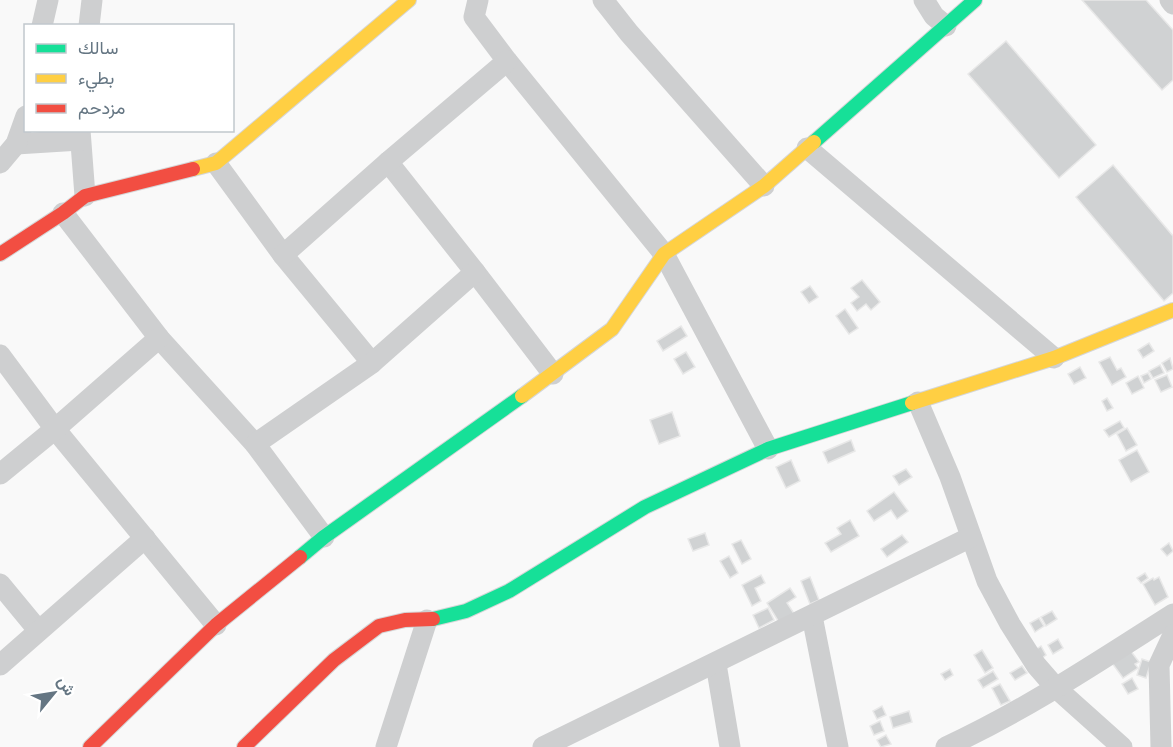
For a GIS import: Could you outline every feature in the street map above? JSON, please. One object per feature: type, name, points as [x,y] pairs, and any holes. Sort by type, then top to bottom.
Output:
[{"type":"street","points":[[42,24],[48,0]]},
{"type":"street","points":[[89,24],[92,0]]},
{"type":"street","points":[[0,254],[85,196],[216,164],[409,0]]},
{"type":"street","points":[[478,0],[474,17],[664,254],[768,449]]},
{"type":"street","points":[[603,0],[629,33],[764,186]]},
{"type":"street","points":[[924,0],[934,16],[946,26]]},
{"type":"street","points":[[90,747],[216,626],[324,537],[553,374],[612,329],[664,254],[764,186],[975,0]]},
{"type":"street","points":[[1170,0],[1173,4]]},
{"type":"street","points":[[283,255],[507,61]]},
{"type":"street","points":[[0,163],[16,144],[24,122]]},
{"type":"street","points":[[16,144],[80,135],[85,196]]},
{"type":"street","points":[[807,148],[1054,358]]},
{"type":"street","points":[[388,162],[476,272],[553,374]]},
{"type":"street","points":[[216,164],[283,255],[372,363]]},
{"type":"street","points":[[63,213],[159,338],[255,444],[324,537]]},
{"type":"street","points":[[255,444],[372,363],[476,272]]},
{"type":"street","points":[[244,747],[333,660],[379,626],[405,620],[427,620],[466,611],[509,591],[645,507],[768,449],[1054,358],[1173,310]]},
{"type":"street","points":[[0,474],[56,429],[159,338]]},
{"type":"street","points":[[0,355],[56,429],[216,626]]},
{"type":"street","points":[[918,402],[950,477],[987,581],[1010,624],[1036,665],[1056,688],[1122,747]]},
{"type":"street","points":[[543,747],[971,537]]},
{"type":"street","points":[[0,665],[145,538]]},
{"type":"street","points":[[0,584],[38,630]]},
{"type":"street","points":[[946,747],[982,730],[1056,688],[1173,614]]},
{"type":"street","points":[[812,616],[838,747]]},
{"type":"street","points":[[386,747],[427,620]]},
{"type":"street","points":[[1161,747],[1159,665],[1173,635]]},
{"type":"street","points":[[716,664],[730,747]]},
{"type":"building","points":[[1082,0],[1146,0],[1173,30],[1173,80],[1162,90]]},
{"type":"building","points":[[1006,41],[1096,145],[1059,178],[968,74]]},
{"type":"building","points":[[1113,165],[1173,236],[1173,293],[1164,301],[1076,197]]},
{"type":"building","points":[[862,280],[880,302],[871,310],[866,304],[857,311],[851,303],[859,297],[851,288]]},
{"type":"building","points":[[810,286],[818,297],[809,303],[801,292]]},
{"type":"building","points":[[845,309],[858,328],[849,334],[836,316]]},
{"type":"building","points":[[681,326],[687,336],[663,351],[657,341]]},
{"type":"building","points":[[1149,343],[1154,351],[1143,358],[1138,350]]},
{"type":"building","points":[[686,352],[695,367],[683,374],[674,359]]},
{"type":"building","points":[[1110,357],[1117,370],[1121,368],[1126,377],[1112,385],[1099,362]]},
{"type":"building","points":[[1170,358],[1173,369],[1167,372],[1162,363]]},
{"type":"building","points":[[1160,365],[1164,373],[1153,378],[1149,371]]},
{"type":"building","points":[[1080,367],[1086,378],[1074,384],[1068,374]]},
{"type":"building","points":[[1148,373],[1151,379],[1144,383],[1141,376]]},
{"type":"building","points":[[1167,375],[1172,387],[1161,392],[1155,380]]},
{"type":"building","points":[[1138,376],[1144,388],[1132,394],[1126,383]]},
{"type":"building","points":[[1107,398],[1113,408],[1107,411],[1102,401]]},
{"type":"building","points":[[672,412],[680,436],[659,444],[650,420]]},
{"type":"building","points":[[1120,421],[1124,428],[1109,437],[1104,430]]},
{"type":"building","points":[[1127,428],[1137,445],[1126,451],[1117,434]]},
{"type":"building","points":[[851,440],[855,451],[828,463],[823,452]]},
{"type":"building","points":[[1137,450],[1149,472],[1131,482],[1119,460]]},
{"type":"building","points":[[791,460],[800,481],[786,488],[776,467]]},
{"type":"building","points":[[906,469],[912,477],[899,485],[893,476]]},
{"type":"building","points":[[894,492],[908,511],[897,519],[891,510],[874,521],[867,511]]},
{"type":"building","points":[[850,520],[859,536],[831,552],[825,543],[841,534],[837,528]]},
{"type":"building","points":[[705,533],[709,545],[693,551],[688,539]]},
{"type":"building","points":[[902,535],[908,542],[887,557],[881,549]]},
{"type":"building","points":[[741,540],[751,559],[742,564],[732,544]]},
{"type":"building","points":[[1169,543],[1173,551],[1167,556],[1161,549]]},
{"type":"building","points":[[729,556],[738,573],[730,578],[720,561]]},
{"type":"building","points":[[1145,573],[1148,578],[1141,583],[1137,578]]},
{"type":"building","points":[[761,575],[765,583],[755,588],[761,601],[752,606],[742,585]]},
{"type":"building","points":[[810,577],[819,600],[810,604],[801,581]]},
{"type":"building","points":[[1159,577],[1168,597],[1155,605],[1143,584]]},
{"type":"building","points":[[790,588],[796,597],[787,603],[795,615],[780,624],[767,603]]},
{"type":"building","points":[[768,608],[774,620],[759,628],[753,615]]},
{"type":"building","points":[[1052,611],[1057,619],[1046,626],[1041,617]]},
{"type":"building","points":[[1039,618],[1044,626],[1035,632],[1030,623]]},
{"type":"building","points":[[1058,639],[1063,648],[1053,654],[1048,645]]},
{"type":"building","points":[[1041,646],[1046,655],[1038,661],[1032,652]]},
{"type":"building","points":[[982,650],[993,668],[985,673],[974,655]]},
{"type":"building","points":[[1130,650],[1139,662],[1135,664],[1138,668],[1123,678],[1112,663]]},
{"type":"building","points":[[1142,659],[1151,662],[1146,678],[1137,675]]},
{"type":"building","points":[[1022,666],[1027,673],[1015,680],[1010,673]]},
{"type":"building","points":[[950,669],[953,675],[945,680],[941,674]]},
{"type":"building","points":[[993,671],[998,679],[983,688],[978,680]]},
{"type":"building","points":[[1132,678],[1138,689],[1128,694],[1122,684]]},
{"type":"building","points":[[1000,684],[1010,701],[1001,705],[992,688]]},
{"type":"building","points":[[882,706],[886,715],[877,719],[873,711]]},
{"type":"building","points":[[909,711],[912,722],[893,728],[890,717]]},
{"type":"building","points":[[880,721],[884,731],[874,735],[870,726]]},
{"type":"building","points":[[886,735],[891,744],[881,747],[877,740]]},
{"type":"traffic: fast","points":[[814,142],[975,0]]},
{"type":"traffic: fast","points":[[300,557],[324,537],[522,396]]},
{"type":"traffic: fast","points":[[433,619],[466,611],[509,591],[645,507],[768,449],[912,403]]},
{"type":"traffic: slow","points":[[193,169],[216,163],[409,0]]},
{"type":"traffic: slow","points":[[522,396],[612,329],[664,254],[764,186],[814,142]]},
{"type":"traffic: slow","points":[[912,403],[1054,358],[1173,310]]},
{"type":"traffic: jam","points":[[0,254],[85,196],[193,169]]},
{"type":"traffic: jam","points":[[90,747],[216,625],[300,557]]},
{"type":"traffic: jam","points":[[244,747],[334,660],[379,626],[405,620],[433,619]]}]
